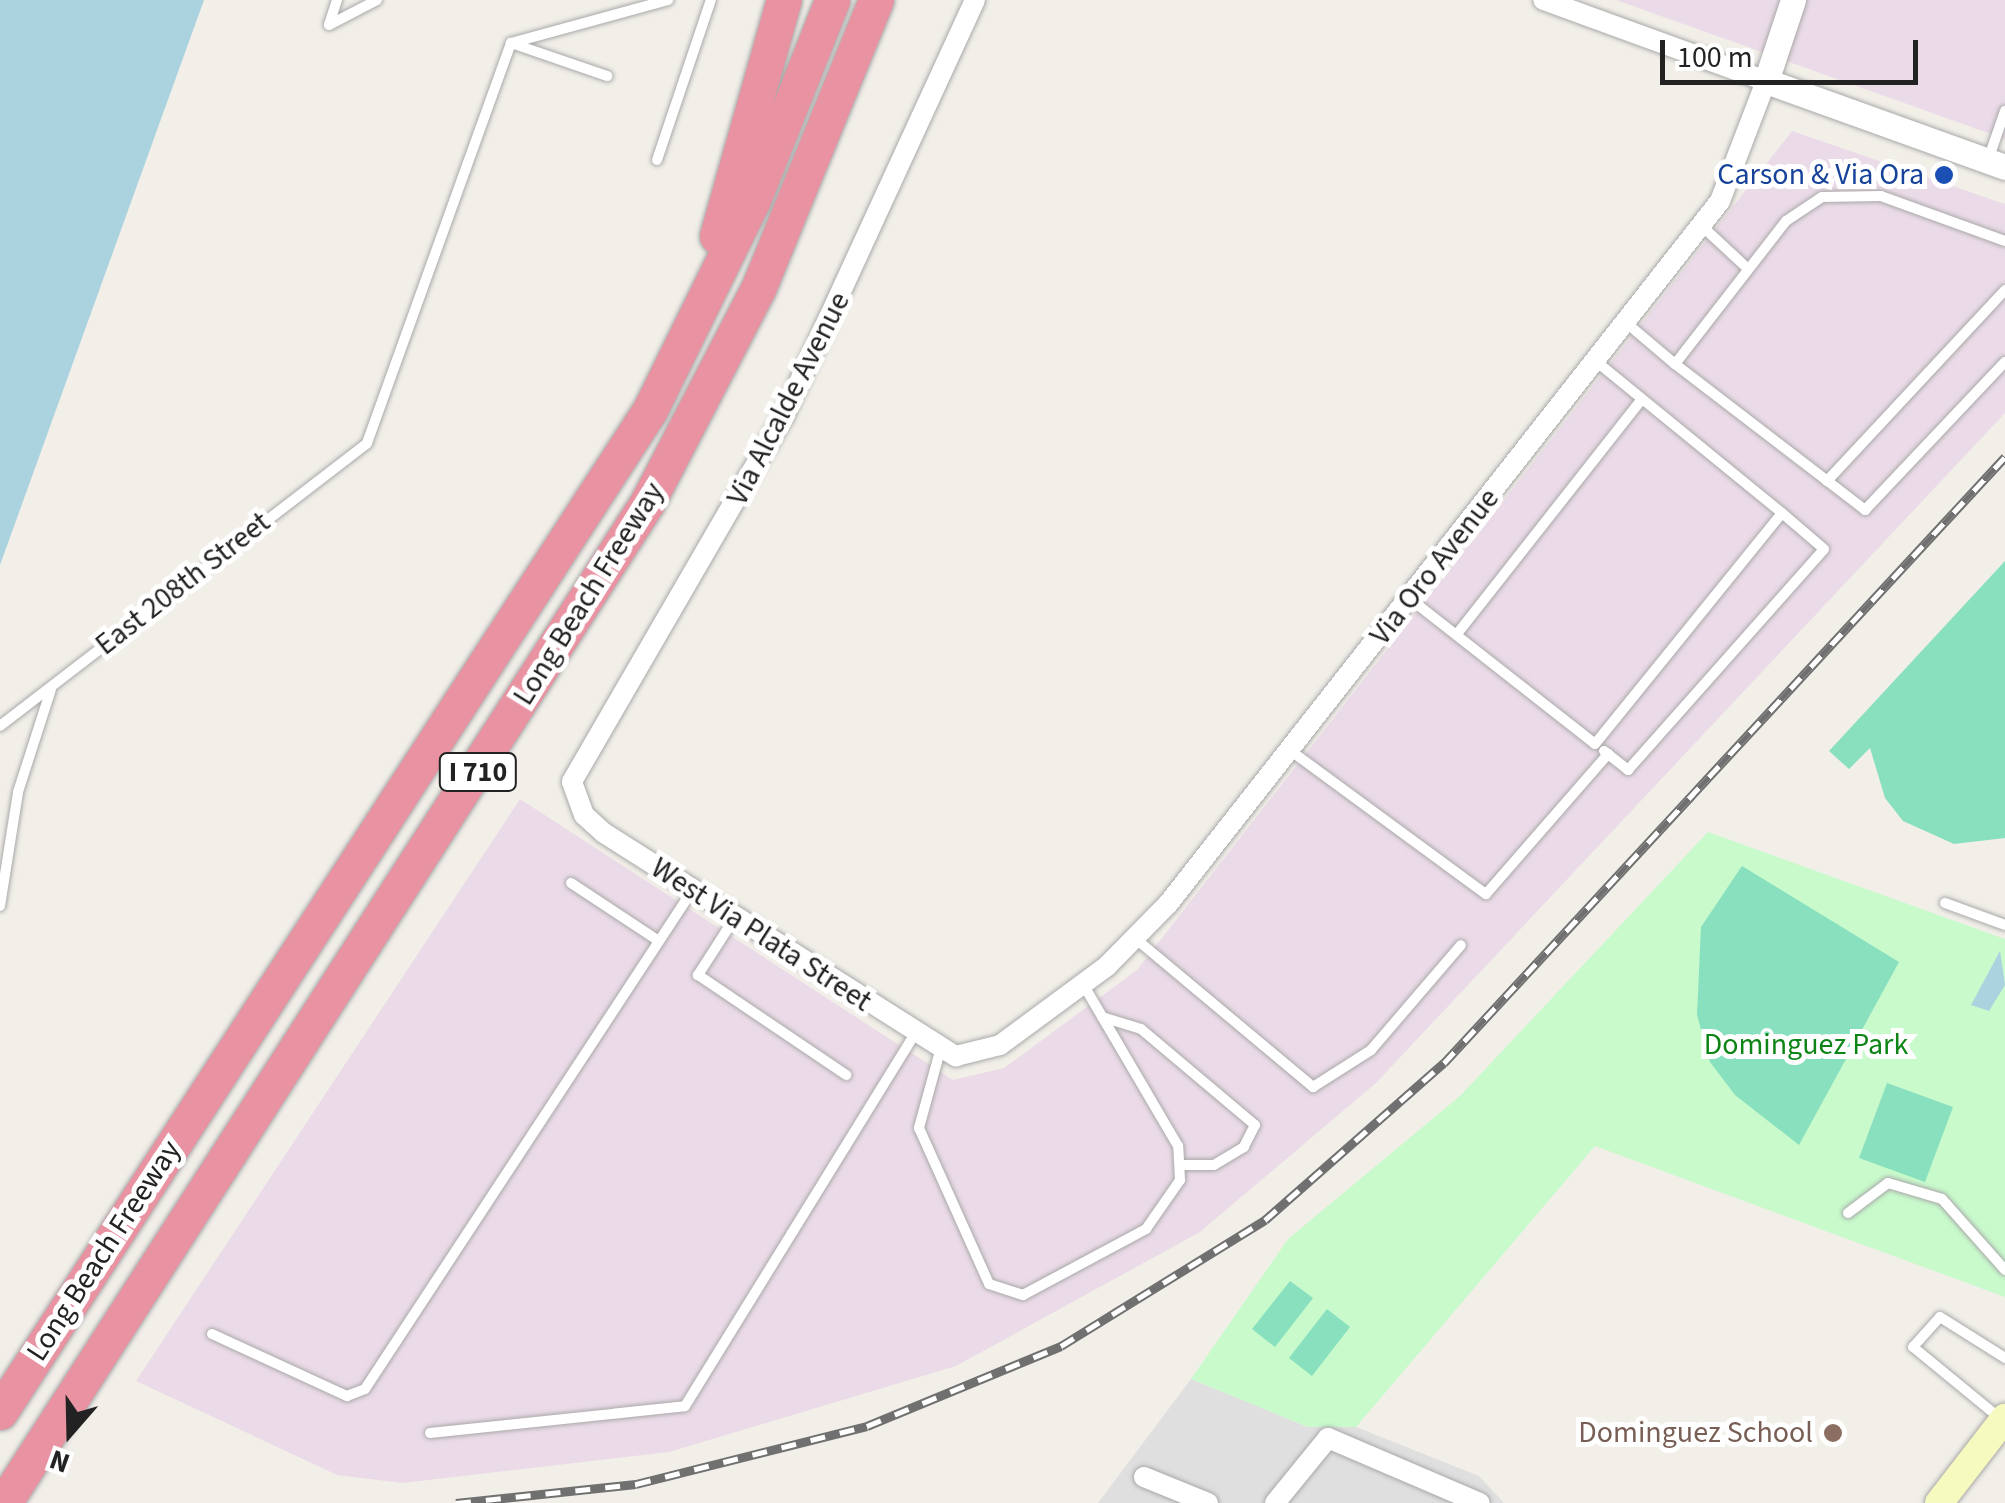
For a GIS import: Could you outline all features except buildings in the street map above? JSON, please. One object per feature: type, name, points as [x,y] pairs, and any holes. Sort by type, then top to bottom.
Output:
[{"type":"highway","points":[[686,343],[784,0]]},
{"type":"highway","name":"Long Beach Freeway","points":[[0,1412],[686,343],[832,0]]},
{"type":"highway","name":"Long Beach Freeway","points":[[4,1503],[647,503],[758,289],[876,0]]},
{"type":"main road","points":[[1944,1502],[2004,1420]]},
{"type":"street","name":"Via Alcalde Avenue","points":[[572,782],[784,414],[975,0]]},
{"type":"street","points":[[1543,0],[1996,164]]},
{"type":"street","name":"Via Oro Avenue","points":[[974,1055],[1084,984],[1136,939],[1292,751],[1630,326],[1704,228],[1766,80],[1793,0]]},
{"type":"street","name":"West Via Plata Street","points":[[572,782],[584,815],[692,891],[940,1051],[974,1055]]},
{"type":"street","points":[[1275,1503],[1328,1438],[1480,1503]]},
{"type":"street","points":[[1144,1478],[1208,1503]]},
{"type":"lane","points":[[337,0],[328,25],[377,0]]},
{"type":"lane","points":[[511,43],[668,0]]},
{"type":"lane","points":[[657,160],[712,0]]},
{"type":"lane","points":[[511,43],[607,76]]},
{"type":"lane","name":"East 208th Street","points":[[0,726],[367,443],[511,43]]},
{"type":"lane","points":[[1996,164],[2005,110]]},
{"type":"lane","points":[[1675,364],[1786,221],[1822,197],[1881,196],[2005,241]]},
{"type":"lane","points":[[1704,228],[1747,268]]},
{"type":"lane","points":[[1827,481],[2005,290]]},
{"type":"lane","points":[[1630,326],[1865,510],[2005,362]]},
{"type":"lane","points":[[1410,598],[1628,770],[1824,549],[1598,364]]},
{"type":"lane","points":[[1457,634],[1641,400]]},
{"type":"lane","points":[[1595,744],[1782,513]]},
{"type":"lane","points":[[0,906],[18,792],[52,686]]},
{"type":"lane","points":[[1292,751],[1486,894],[1608,754]]},
{"type":"lane","points":[[571,884],[659,941]]},
{"type":"lane","points":[[212,1334],[347,1396],[365,1388],[692,891]]},
{"type":"lane","points":[[1945,903],[2005,925]]},
{"type":"lane","points":[[734,919],[698,975],[846,1075]]},
{"type":"lane","points":[[1136,939],[1313,1086],[1371,1050],[1461,944]]},
{"type":"lane","points":[[940,1051],[919,1128],[996,1292],[1037,1290],[1146,1229],[1170,1204],[1182,1165],[1084,984]]},
{"type":"lane","points":[[1102,1017],[1141,1028],[1255,1126],[1244,1147],[1214,1166],[1182,1165]]},
{"type":"lane","points":[[430,1433],[685,1406],[914,1035]]},
{"type":"lane","points":[[1848,1213],[1888,1184],[1942,1199],[2005,1270]]},
{"type":"lane","points":[[2004,1420],[1913,1347],[1940,1316],[2005,1358]]},
{"type":"shaded area","points":[[1616,0],[2005,0],[2005,139]]},
{"type":"shaded area","points":[[1792,131],[2005,204],[2005,413],[1376,1083],[1200,1232],[956,1366],[669,1452],[402,1483],[337,1475],[136,1381],[520,799],[953,1080],[1004,1068],[1137,970]]},
{"type":"shaded area","points":[[1191,1379],[1308,1427],[1356,1427],[1479,1476],[1504,1503],[1098,1503]]},
{"type":"green space","points":[[2005,561],[2005,838],[1954,844],[1903,821],[1885,798],[1870,748],[1849,769],[1829,751]]},
{"type":"green space","name":"Dominguez Park","points":[[1708,832],[2005,939],[2005,1297],[1595,1146],[1356,1427],[1308,1427],[1191,1379],[1288,1239],[1460,1096]]},
{"type":"green space","points":[[1742,866],[1899,962],[1799,1145],[1735,1095],[1710,1062],[1697,1015],[1701,927]]},
{"type":"green space","points":[[1887,1083],[1953,1107],[1925,1182],[1859,1158]]},
{"type":"green space","points":[[1290,1281],[1313,1298],[1275,1347],[1252,1329]]},
{"type":"green space","points":[[1327,1309],[1350,1327],[1312,1376],[1289,1358]]},
{"type":"water","points":[[0,0],[204,0],[0,565]]},
{"type":"water","points":[[2000,951],[2005,985],[1989,1011],[1971,1005]]},
{"type":"railway","points":[[456,1503],[636,1484],[867,1426],[1061,1346],[1265,1220],[1444,1063],[2005,457]]},
{"type":"place","name":"Carson & Via Ora","points":[[1944,175]]},
{"type":"place","name":"Dominguez School","points":[[1833,1433]]}]
